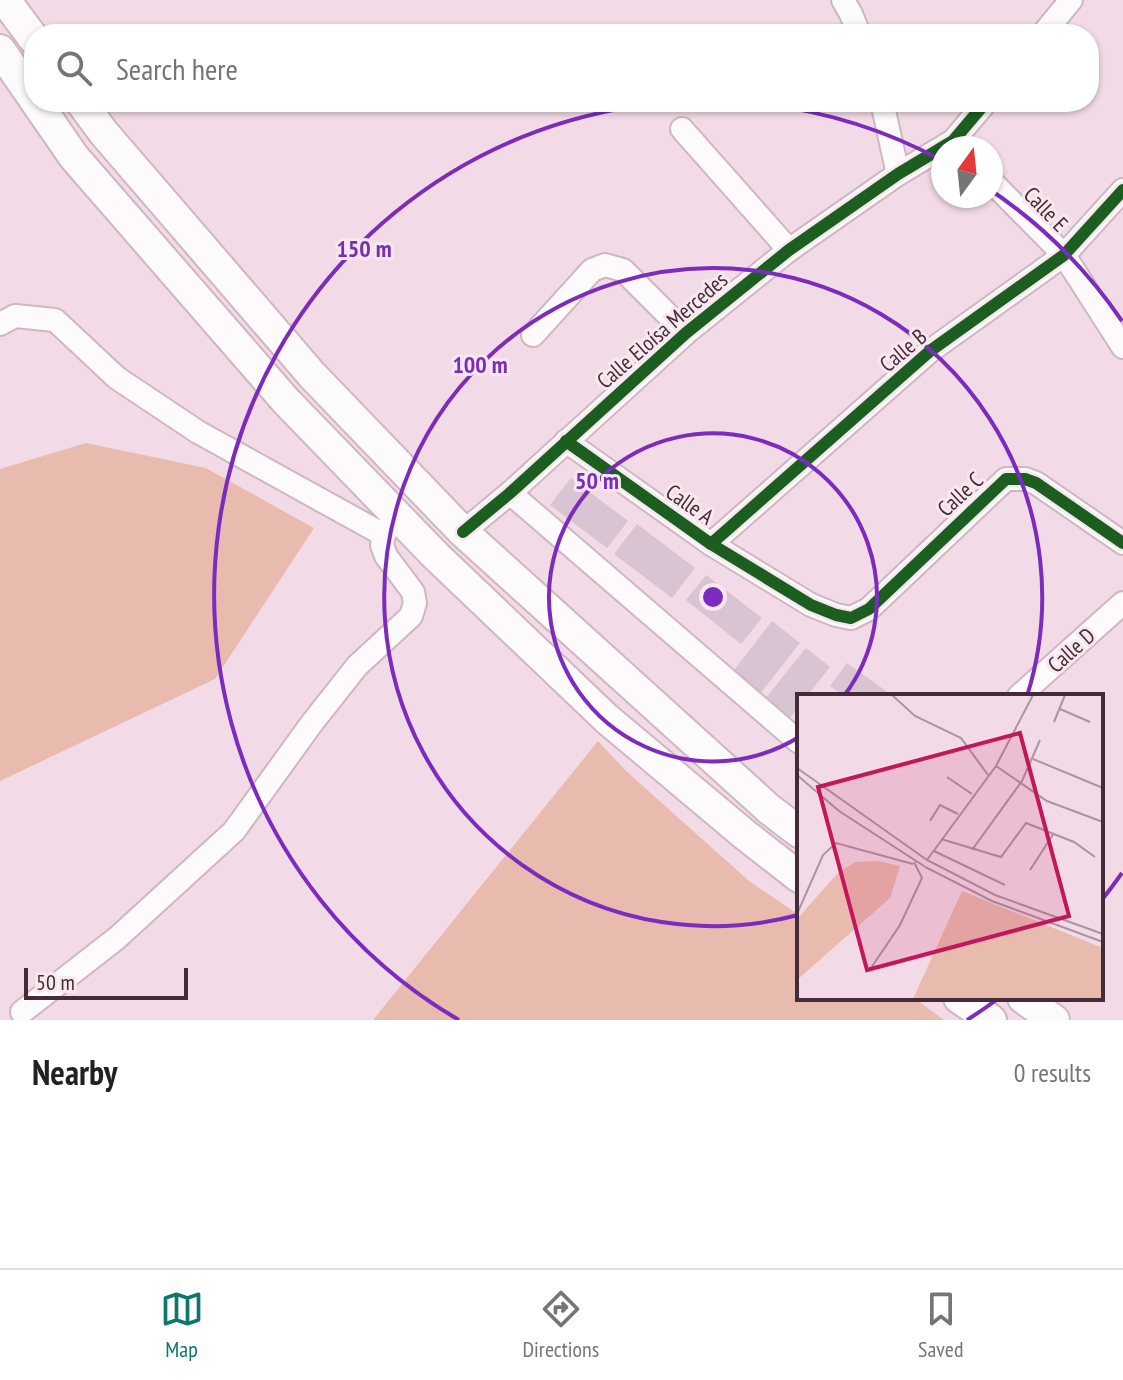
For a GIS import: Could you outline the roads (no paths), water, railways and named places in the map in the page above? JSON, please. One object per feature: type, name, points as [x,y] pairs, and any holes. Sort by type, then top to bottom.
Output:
[{"type":"main road","points":[[5,0],[24,26]]},
{"type":"main road","points":[[0,50],[24,84]]},
{"type":"main road","points":[[43,112],[74,157],[390,525],[453,574],[607,719],[797,875]]},
{"type":"main road","points":[[89,112],[312,375],[463,532],[769,809],[797,830]]},
{"type":"main road","points":[[962,1000],[991,1020]]},
{"type":"main road","points":[[1026,1000],[1054,1020]]},
{"type":"street","points":[[843,0],[855,24]]},
{"type":"street","points":[[1051,24],[1071,0]]},
{"type":"street","points":[[884,112],[898,174]]},
{"type":"street","name":"Calle Eloísa Mercedes","points":[[962,136],[979,112]]},
{"type":"street","points":[[682,129],[789,250]]},
{"type":"street","name":"Calle Eloísa Mercedes","points":[[463,532],[686,333],[789,250],[898,174],[931,158]]},
{"type":"street","name":"Calle B","points":[[711,544],[930,351],[1064,255],[1123,190]]},
{"type":"street","name":"Calle E","points":[[1003,193],[1064,255],[1123,347]]},
{"type":"street","points":[[533,335],[592,270],[605,265],[623,270],[686,333]]},
{"type":"street","points":[[0,324],[15,316],[55,320],[117,378],[198,432],[390,525],[382,545],[386,556],[413,592],[415,603],[411,616],[357,666],[234,831],[117,938],[22,1012]]},
{"type":"street","name":"Calle A","points":[[566,441],[711,544],[811,605],[836,615]]},
{"type":"street","name":"Calle C","points":[[836,615],[851,618],[869,609],[1006,479],[1025,479],[1036,483],[1123,543]]},
{"type":"street","points":[[510,493],[797,740]]},
{"type":"street","name":"Calle D","points":[[1021,694],[1123,603]]}]
